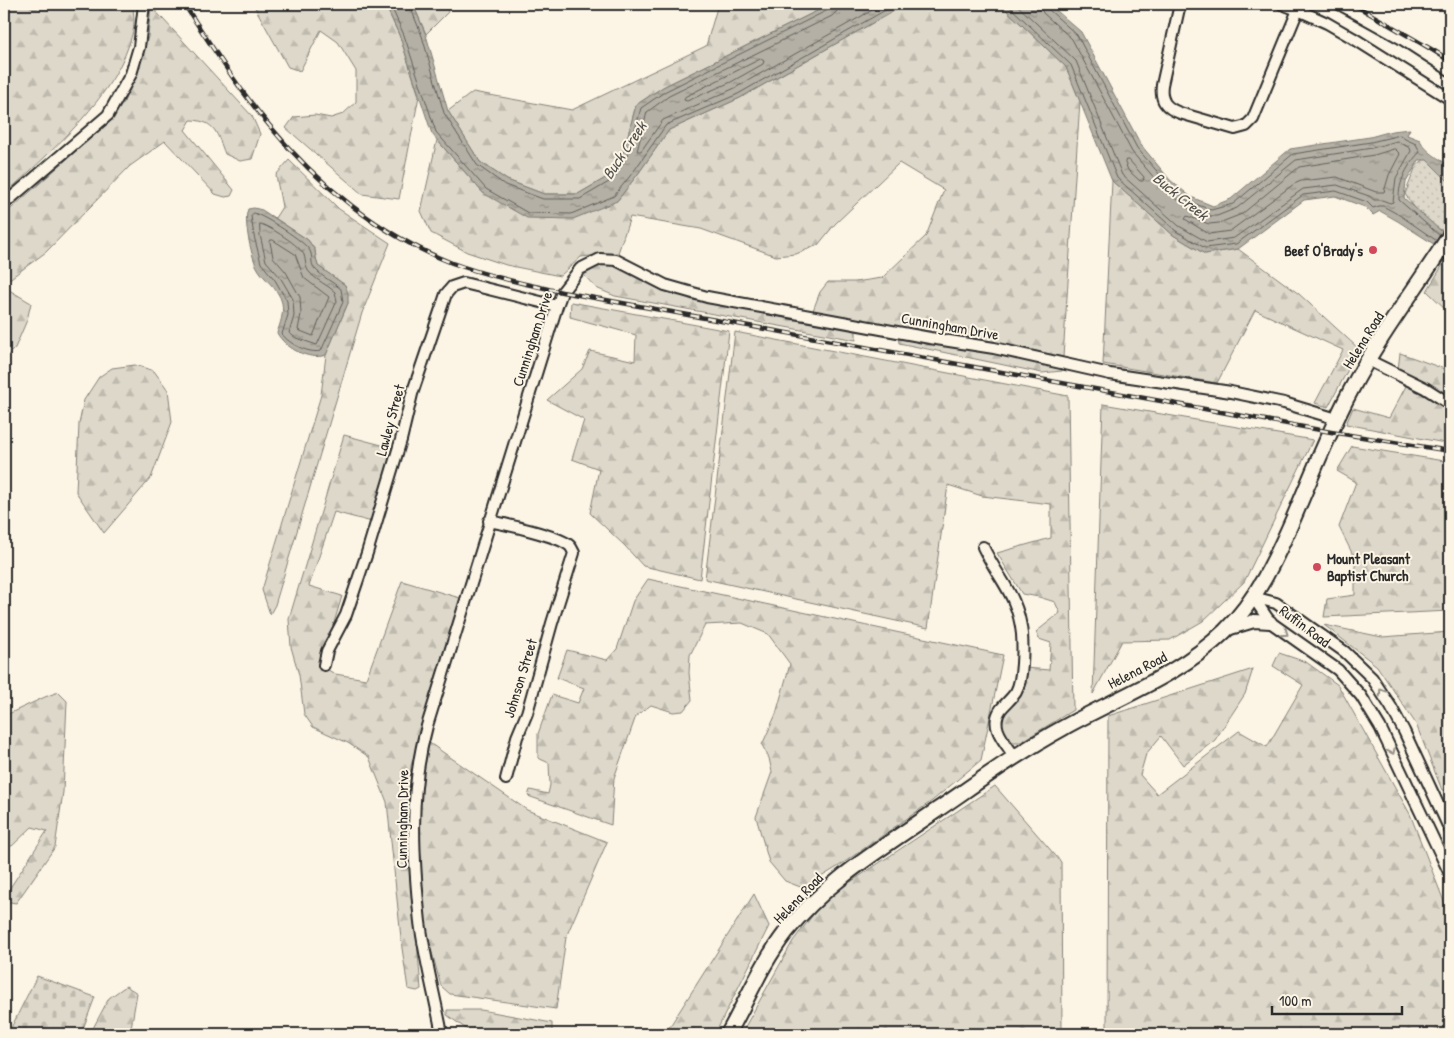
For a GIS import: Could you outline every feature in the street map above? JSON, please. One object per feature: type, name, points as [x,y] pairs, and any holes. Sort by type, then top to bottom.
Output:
[{"type":"main road","name":"Helena Road","points":[[728,1034],[767,960],[779,942],[817,898],[863,861],[1015,757],[1089,713],[1174,671],[1198,655],[1227,629],[1253,597],[1282,545],[1351,390],[1368,360],[1450,235]]},
{"type":"street","points":[[4,204],[108,115],[131,74],[139,46],[144,4]]},
{"type":"street","points":[[1180,4],[1162,85],[1163,101],[1172,110],[1235,129],[1246,126],[1253,119],[1298,10]]},
{"type":"street","points":[[1282,4],[1328,23],[1450,99]]},
{"type":"street","points":[[1339,4],[1402,39],[1450,70]]},
{"type":"street","name":"Cunningham Drive","points":[[442,1034],[420,923],[415,862],[415,790],[422,741],[557,306],[562,292],[580,269],[600,260],[616,260],[665,285],[707,297],[994,348],[1110,374],[1239,394],[1284,403],[1337,419]]},
{"type":"street","name":"Lawley Street","points":[[324,665],[327,651],[346,615],[367,553],[401,440],[412,394],[446,294],[452,287],[464,283],[557,306]]},
{"type":"street","points":[[1368,360],[1425,388],[1450,404]]},
{"type":"street","name":"Johnson Street","points":[[489,521],[537,533],[569,545],[574,553],[506,779]]},
{"type":"street","points":[[983,547],[1011,594],[1017,610],[1022,634],[1020,681],[1016,692],[1001,710],[997,721],[1000,736],[1015,757]]},
{"type":"street","name":"Ruffin Road","points":[[1253,597],[1270,622],[1338,670],[1361,696],[1380,727],[1450,874]]},
{"type":"street","name":"Ruffin Road","points":[[1253,597],[1276,603],[1345,652],[1372,678],[1392,707],[1450,830]]},
{"type":"street","points":[[1227,629],[1254,620],[1270,622]]},
{"type":"green space","points":[[4,4],[133,4],[134,21],[133,31],[125,55],[113,78],[98,100],[62,141],[4,195]]},
{"type":"green space","points":[[253,4],[385,4],[400,37],[419,96],[399,199],[362,194],[286,128],[294,117],[315,115],[331,118],[343,114],[356,102],[356,71],[338,42],[321,30],[300,71],[288,67]]},
{"type":"green space","points":[[413,4],[444,4],[448,12],[426,34]]},
{"type":"green space","points":[[718,4],[831,4],[663,87],[636,105],[624,150],[609,176],[578,194],[544,194],[507,180],[480,162],[448,111],[473,92],[572,110],[706,46]]},
{"type":"green space","points":[[906,4],[1000,4],[1066,67],[1080,101],[1063,357],[1009,345],[812,313],[820,292],[828,282],[855,282],[882,278],[926,236],[944,190],[899,163],[835,224],[818,245],[796,254],[776,256],[701,229],[630,217],[618,253],[581,257],[560,276],[506,265],[467,252],[431,233],[421,211],[437,140],[483,193],[617,201],[669,130],[740,98]]},
{"type":"green space","points":[[151,6],[252,116],[260,134],[252,159],[240,161],[225,154],[211,126],[191,120],[185,130],[234,190],[231,196],[225,197],[215,194],[165,141],[130,166],[46,252],[4,283],[4,215],[102,128],[123,104],[138,69],[148,37]]},
{"type":"green space","points":[[1426,158],[1450,170],[1450,233],[1443,231],[1424,218],[1405,194],[1416,166]]},
{"type":"green space","points":[[289,160],[339,209],[390,243],[362,313],[275,605],[270,614],[262,590],[321,395],[326,355],[348,303],[345,285],[318,266],[315,250],[308,240],[275,218],[282,207],[276,175]]},
{"type":"green space","points":[[1112,181],[1173,235],[1205,254],[1238,249],[1299,294],[1359,349],[1328,407],[1315,403],[1343,350],[1255,310],[1217,383],[1103,364]]},
{"type":"green space","points":[[1450,253],[1450,313],[1427,291]]},
{"type":"green space","points":[[601,265],[618,265],[692,300],[856,330],[856,340],[615,296],[596,288],[584,275]]},
{"type":"green space","points":[[4,287],[31,303],[27,320],[15,348],[4,359]]},
{"type":"green space","points":[[571,302],[729,331],[700,579],[643,566],[590,513],[599,469],[572,459],[584,420],[547,400],[582,369],[590,351],[635,361],[636,335],[570,317]]},
{"type":"green space","points":[[735,332],[1068,396],[1073,710],[1021,742],[1012,742],[1000,730],[1001,720],[1025,668],[1049,670],[1051,643],[1039,639],[1036,632],[1060,613],[1055,602],[1022,594],[997,553],[1051,538],[1051,504],[982,496],[948,485],[928,628],[705,579]]},
{"type":"green space","points":[[898,336],[1062,366],[1062,371],[1042,373],[899,343]]},
{"type":"green space","points":[[1400,353],[1450,371],[1450,400],[1398,370]]},
{"type":"green space","points":[[135,365],[154,371],[168,390],[172,422],[151,478],[104,533],[76,492],[79,424],[84,400],[99,377],[112,368]]},
{"type":"green space","points":[[1406,386],[1450,408],[1450,444],[1346,424],[1353,408],[1389,418]]},
{"type":"green space","points":[[1103,404],[1313,440],[1244,582],[1203,621],[1170,640],[1122,641],[1093,694]]},
{"type":"green space","points":[[344,435],[393,448],[372,522],[334,512],[309,586],[342,596],[321,666],[335,674],[366,679],[402,581],[460,598],[411,766],[409,804],[410,857],[421,989],[417,991],[408,989],[387,802],[369,757],[348,743],[313,727],[304,714],[299,675],[291,647],[289,619]]},
{"type":"green space","points":[[1352,446],[1450,462],[1450,611],[1324,617],[1327,599],[1355,595],[1355,559],[1339,527],[1356,482],[1337,471]]},
{"type":"green space","points":[[648,579],[1003,655],[981,760],[932,801],[839,866],[803,888],[785,881],[769,862],[756,817],[772,772],[769,758],[762,745],[776,714],[790,664],[768,634],[742,623],[705,625],[690,655],[689,673],[692,700],[683,711],[673,712],[651,705],[636,716],[614,778],[611,825],[528,796],[530,790],[548,794],[550,785],[549,763],[538,758],[538,734],[552,695],[578,703],[584,688],[557,678],[567,650],[607,660],[617,649],[633,601]]},
{"type":"green space","points":[[1324,625],[1382,637],[1450,632],[1450,689],[1447,693],[1450,697],[1450,791],[1442,790],[1416,724],[1377,666]]},
{"type":"green space","points":[[1279,653],[1306,662],[1338,685],[1410,814],[1450,917],[1450,1034],[1107,1034],[1108,716],[1253,669],[1245,694],[1215,740],[1183,765],[1161,736],[1146,754],[1140,775],[1157,794],[1239,731],[1267,747],[1303,685],[1273,666]]},
{"type":"green space","points":[[58,692],[67,701],[63,792],[55,847],[16,903],[4,901],[4,897],[47,831],[32,827],[12,846],[4,845],[4,716]]},
{"type":"green space","points":[[428,742],[527,810],[607,842],[566,937],[556,1009],[450,994],[441,986],[427,934],[419,856],[419,799],[422,766]]},
{"type":"green space","points":[[995,786],[1061,862],[1062,1034],[741,1034],[793,941],[825,899]]},
{"type":"green space","points":[[754,894],[769,926],[715,1034],[665,1034]]},
{"type":"green space","points":[[37,976],[95,997],[81,1034],[8,1034]]},
{"type":"green space","points":[[126,986],[137,993],[130,1034],[90,1034],[109,998]]},
{"type":"green space","points":[[447,1010],[481,1010],[552,1023],[552,1034],[469,1034],[469,1031],[447,1015]]},
{"type":"water","name":"Buck Creek","points":[[385,4],[413,4],[426,35],[448,111],[480,162],[507,180],[544,194],[578,194],[609,176],[624,150],[636,105],[663,87],[831,4],[906,4],[740,98],[669,130],[617,201],[573,219],[527,218],[483,193],[432,134],[400,37]]},
{"type":"water","name":"Buck Creek","points":[[1000,4],[1049,4],[1081,32],[1141,145],[1170,180],[1191,197],[1213,206],[1231,199],[1290,149],[1410,129],[1407,135],[1420,140],[1429,152],[1450,167],[1450,183],[1427,160],[1419,160],[1406,182],[1404,198],[1441,231],[1450,233],[1450,253],[1380,211],[1373,215],[1365,207],[1335,196],[1304,200],[1238,249],[1205,254],[1173,235],[1112,181],[1066,67]]},
{"type":"water","points":[[248,209],[262,210],[308,240],[315,250],[318,266],[345,285],[348,293],[348,303],[326,355],[312,356],[298,352],[286,344],[277,333],[282,315],[282,303],[278,293],[256,265],[248,237],[246,221]]},
{"type":"railway","points":[[184,4],[246,96],[308,168],[375,223],[425,251],[466,268],[562,292],[1331,432],[1450,451]]},
{"type":"railway","points":[[1353,4],[1450,60]]},
{"type":"place","name":"Beef O'Brady's","points":[[1373,250]]},
{"type":"place","name":"Mount Pleasant Baptist Church","points":[[1317,567]]}]
